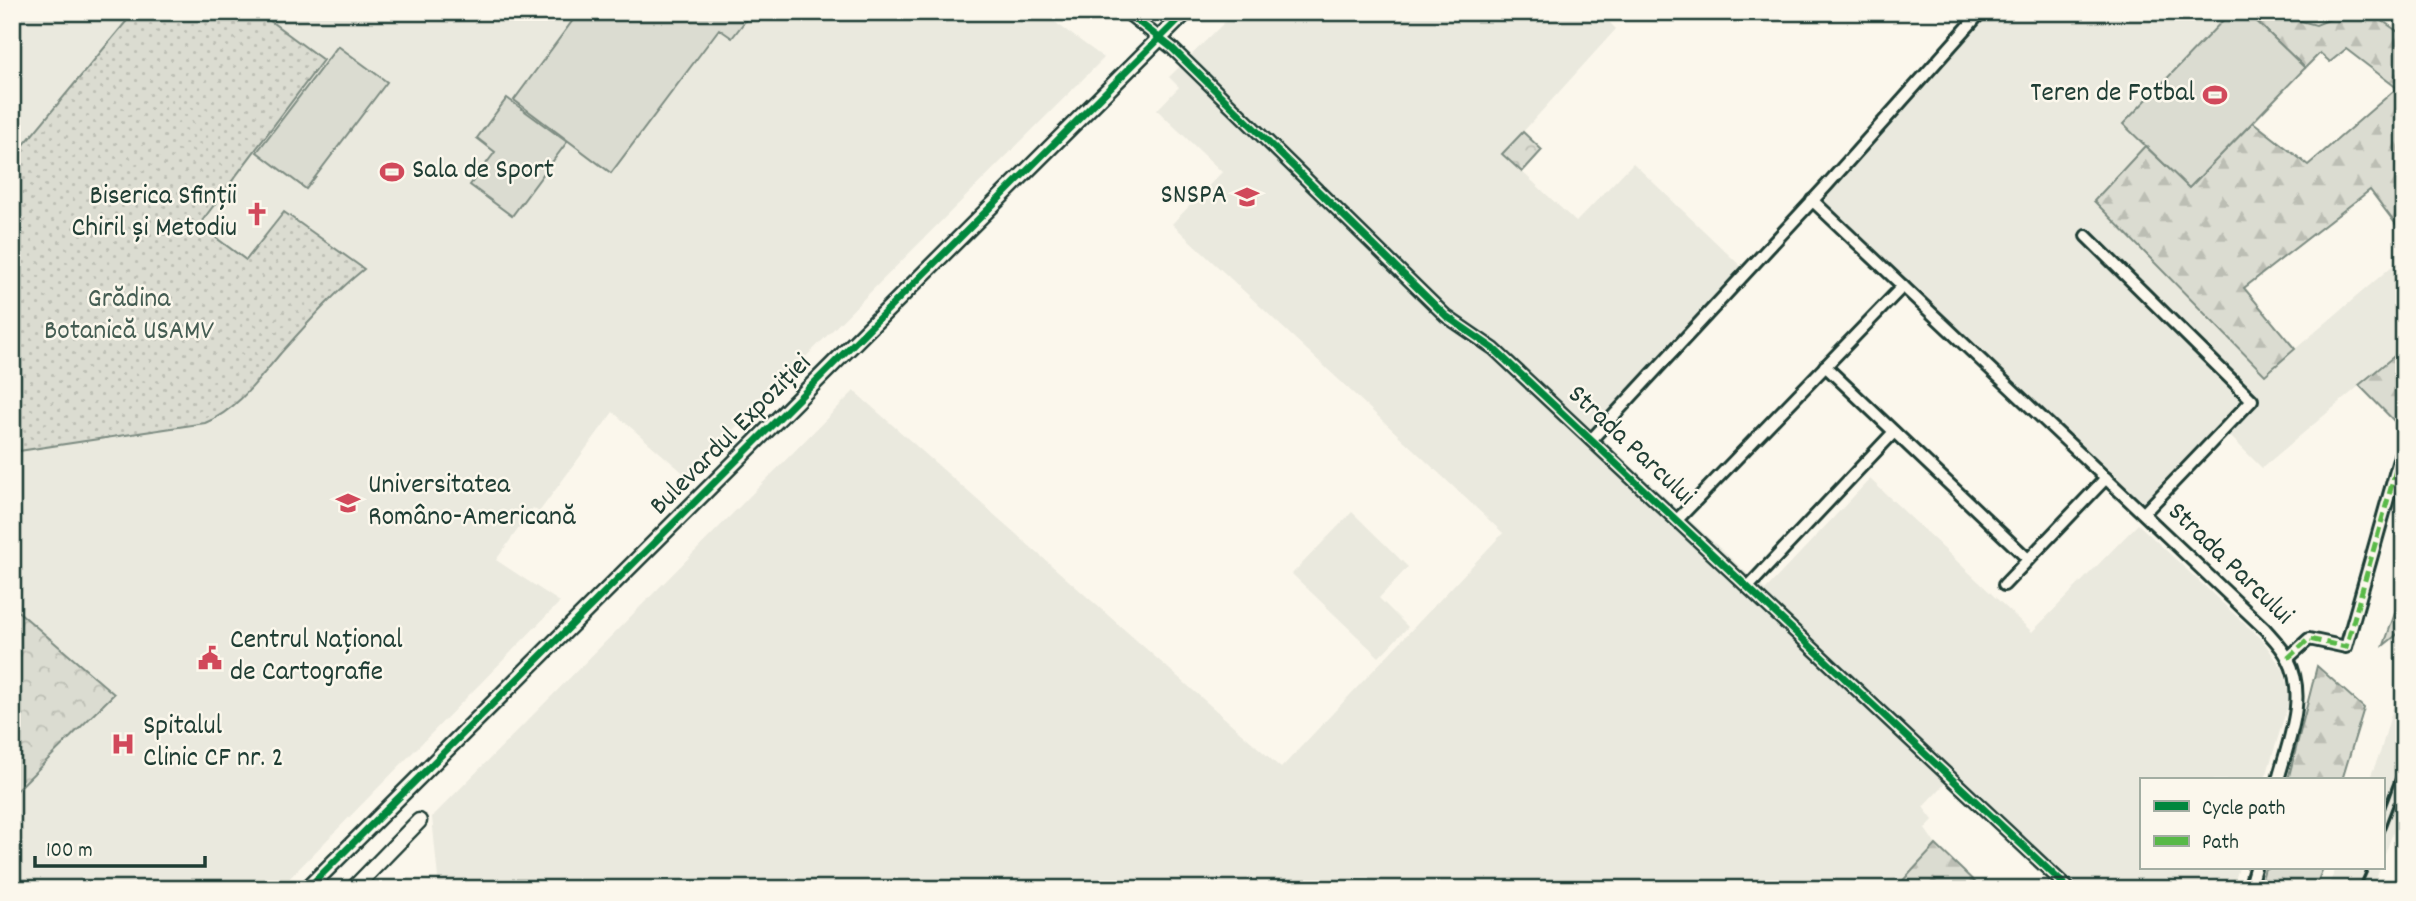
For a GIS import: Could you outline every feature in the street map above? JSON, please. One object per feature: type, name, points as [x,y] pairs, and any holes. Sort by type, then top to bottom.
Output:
[{"type":"street","name":"Strada Parcului","points":[[1126,12],[1161,38],[1446,316],[1488,343],[2069,889]]},
{"type":"street","name":"Bulevardul Expoziției","points":[[307,889],[1186,12]]},
{"type":"street","points":[[1812,201],[1981,12]]},
{"type":"street","name":"Strada Parcului","points":[[1591,440],[1812,201],[2265,629],[2288,658],[2296,683],[2296,712],[2279,778]]},
{"type":"street","points":[[2086,236],[2252,400],[2144,513]]},
{"type":"street","name":"Strada Parcului","points":[[1677,520],[1903,286]]},
{"type":"street","points":[[1825,366],[2028,559]]},
{"type":"street","points":[[1748,587],[1894,432]]},
{"type":"street","points":[[2288,658],[2309,639],[2346,647],[2402,449]]},
{"type":"street","points":[[2004,585],[2106,478]]},
{"type":"street","points":[[352,889],[419,821]]},
{"type":"street","points":[[2249,889],[2254,870]]},
{"type":"shaded area","points":[[12,12],[1041,12],[1104,58],[687,476],[613,412],[539,512],[533,508],[496,560],[560,602],[279,889],[12,889],[12,795],[113,694],[12,606]]},
{"type":"shaded area","points":[[1235,12],[1599,12],[1616,29],[1503,154],[1576,222],[1633,163],[1751,276],[1599,436],[1765,590],[1870,479],[2032,632],[2138,524],[2263,641],[2284,671],[2290,698],[2266,778],[2140,778],[2140,870],[2238,870],[2232,889],[2081,889],[1956,772],[1923,807],[1933,820],[1925,829],[1936,845],[1895,889],[439,889],[432,817],[854,391],[1281,768],[1503,533],[1172,224],[1222,172],[1157,110],[1179,87],[1169,77]]},
{"type":"shaded area","points":[[1981,12],[2231,12],[2123,123],[2145,146],[2094,201],[2265,375],[2404,256],[2404,348],[2262,468],[2223,429],[2144,513],[1812,201]]},
{"type":"shaded area","points":[[1352,512],[1408,567],[1379,598],[1408,627],[1379,657],[1292,574]]},
{"type":"shaded area","points":[[2404,669],[2404,802],[2384,857],[2384,778],[2370,778],[2380,753]]},
{"type":"shaded area","points":[[2335,870],[2379,870],[2373,889],[2327,889]]},
{"type":"green space","name":"Grădina Botanică USAMV","points":[[134,12],[258,12],[323,60],[199,225],[246,260],[284,212],[364,269],[320,310],[246,393],[217,417],[205,423],[12,452],[12,159]]},
{"type":"green space","points":[[579,12],[752,12],[732,38],[719,29],[611,173],[514,100]]},
{"type":"green space","name":"Teren de Fotbal","points":[[2231,12],[2247,12],[2305,68],[2189,188],[2123,124]]},
{"type":"green space","points":[[2247,12],[2268,12],[2316,25],[2348,12],[2370,12],[2404,36],[2404,235],[2370,190],[2244,288],[2295,349],[2265,375],[2094,201],[2145,146],[2189,187],[2253,122],[2308,165],[2397,88],[2346,49],[2330,62],[2320,53],[2305,68]]},
{"type":"green space","points":[[338,46],[387,82],[306,189],[257,152]]},
{"type":"green space","points":[[507,98],[567,142],[512,216],[470,185],[495,152],[477,138]]},
{"type":"green space","points":[[1523,132],[1542,150],[1522,172],[1502,154]]},
{"type":"green space","points":[[2404,348],[2404,431],[2359,385]]},
{"type":"green space","points":[[2404,587],[2404,629],[2384,645]]},
{"type":"green space","points":[[12,606],[114,694],[12,795]]},
{"type":"green space","points":[[2317,666],[2364,708],[2343,778],[2289,778]]},
{"type":"green space","points":[[1936,845],[1981,888],[1895,889]]},
{"type":"green space","points":[[2264,870],[2322,870],[2315,888],[2312,889],[2286,889],[2261,883]]},
{"type":"railway","points":[[2384,809],[2404,756]]},
{"type":"railway","points":[[2384,829],[2394,803]]},
{"type":"railway","points":[[2359,889],[2367,870]]},
{"type":"marked path","points":[[2288,658],[2309,639],[2346,647],[2402,449]]},
{"type":"cycle path","points":[[1126,12],[1172,48],[1446,316],[1494,349],[2069,889]]},
{"type":"cycle path","points":[[307,889],[1186,12]]},
{"type":"place","name":"Teren de Fotbal","points":[[2215,95]]},
{"type":"place","name":"Sala de Sport","points":[[392,172]]},
{"type":"place","name":"SNSPA","points":[[1247,197]]},
{"type":"place","name":"Biserica Sfinții Chiril și Metodiu","points":[[257,214]]},
{"type":"place","name":"Universitatea Româno-Americană","points":[[348,503]]},
{"type":"place","name":"Centrul Național de Cartografie","points":[[210,658]]},
{"type":"place","name":"Spitalul Clinic CF nr. 2","points":[[123,744]]}]
